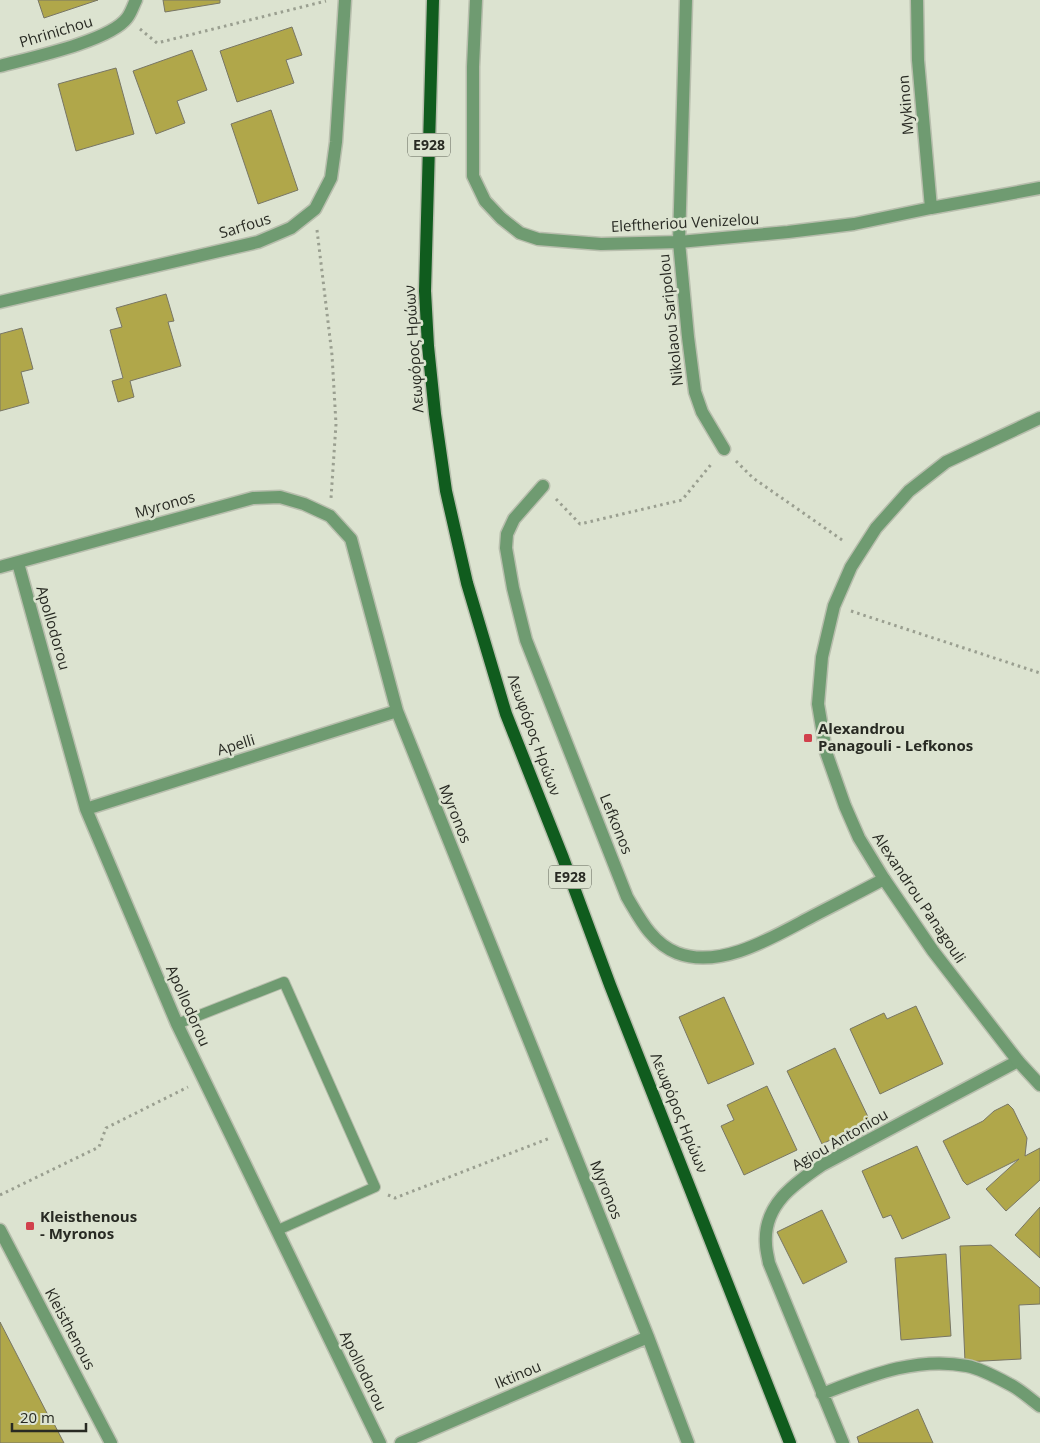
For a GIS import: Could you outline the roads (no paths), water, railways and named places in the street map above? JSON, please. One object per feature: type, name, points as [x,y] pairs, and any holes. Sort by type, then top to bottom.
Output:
[{"type":"main road","name":"Λεωφόρος Ηρώων","points":[[433,0],[425,291],[428,346],[446,491],[467,583],[506,714],[564,858],[610,985],[790,1443]]},
{"type":"street","name":"Phrinichou","points":[[0,66],[96,38],[115,28],[127,18],[136,0]]},
{"type":"street","name":"Sarfous","points":[[0,302],[258,242],[291,228],[315,209],[331,178],[336,142],[345,0]]},
{"type":"street","name":"Eleftheriou Venizelou","points":[[476,0],[473,66],[473,176],[485,201],[501,218],[520,232],[538,240],[601,244],[679,242],[788,232],[854,224],[1040,188]]},
{"type":"street","name":"Nikolaou Saripolou","points":[[686,0],[679,242],[695,392],[706,420],[724,449]]},
{"type":"street","name":"Mykinon","points":[[917,0],[918,60],[931,208]]},
{"type":"street","name":"Alexandrou Panagouli","points":[[1040,418],[946,462],[909,491],[876,528],[851,567],[834,606],[822,656],[818,704],[826,752],[845,806],[859,838],[884,879],[933,951],[1018,1061],[1040,1085]]},
{"type":"street","name":"Lefkonos","points":[[543,486],[514,519],[507,534],[506,548],[513,588],[526,640],[628,897],[642,924],[656,940],[677,953],[701,958],[726,954],[760,944],[884,879]]},
{"type":"street","name":"Myronos","points":[[0,567],[253,498],[280,497],[304,504],[330,516],[351,539],[396,711],[648,1337],[688,1443]]},
{"type":"street","name":"Apollodorou","points":[[18,563],[86,809],[177,1024],[380,1443]]},
{"type":"street","name":"Apelli","points":[[86,809],[396,711]]},
{"type":"street","name":"Agiou Antoniou","points":[[842,1443],[769,1263],[766,1242],[769,1218],[781,1198],[798,1182],[822,1166],[1018,1061]]},
{"type":"street","name":"Kleisthenous","points":[[0,1230],[111,1443]]},
{"type":"street","name":"Iktinou","points":[[401,1443],[648,1337]]},
{"type":"street","points":[[822,1394],[900,1367],[934,1362],[968,1366],[1010,1384],[1040,1406]]},
{"type":"lane","points":[[177,1024],[284,982],[375,1187],[278,1230]]},
{"type":"place","name":"Alexandrou Panagouli - Lefkonos","points":[[808,738]]},
{"type":"place","name":"Kleisthenous - Myronos","points":[[30,1226]]}]
